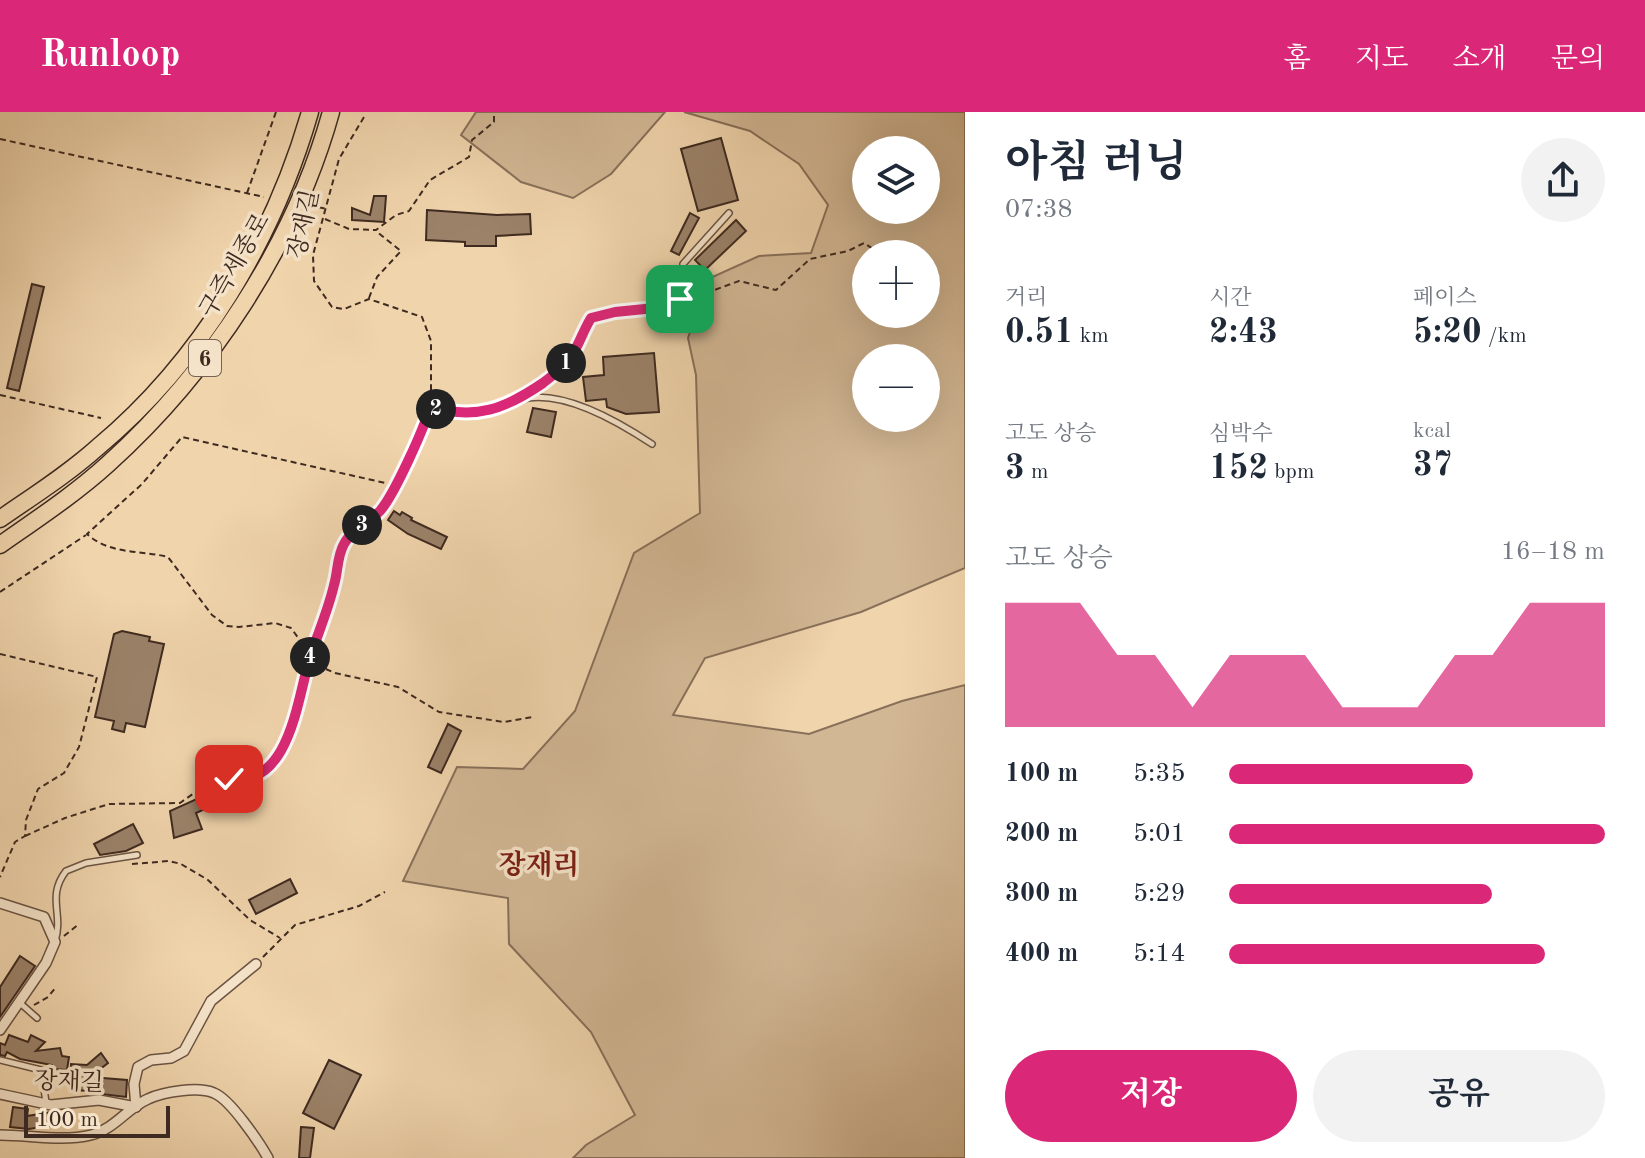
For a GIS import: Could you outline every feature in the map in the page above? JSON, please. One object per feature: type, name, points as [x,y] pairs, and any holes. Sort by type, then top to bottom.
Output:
[{"type":"highway","name":"구즉세종로","points":[[0,519],[99,447],[154,394],[194,346],[262,239],[301,144],[310,112]]},
{"type":"highway","name":"구즉세종로","points":[[0,545],[108,464],[204,360],[239,311],[274,250],[299,198],[331,112]]},
{"type":"street","points":[[0,903],[44,917],[53,945],[22,1005],[0,1030]]},
{"type":"street","name":"장재길","points":[[136,1107],[134,1084],[138,1067],[184,1051],[211,1001],[256,964]]},
{"type":"street","name":"장재길","points":[[0,1135],[66,1139],[94,1134],[117,1123],[147,1099],[200,1090],[214,1093],[228,1103],[268,1158]]},
{"type":"street","name":"장재길","points":[[0,1094],[47,1104],[99,1100],[136,1107]]},
{"type":"lane","points":[[430,407],[473,413],[493,411],[517,400],[552,376],[570,359],[591,318],[615,312],[675,306],[680,299],[683,264],[729,213]]},
{"type":"lane","points":[[517,400],[533,396],[567,401],[626,427],[652,444]]},
{"type":"lane","points":[[53,945],[58,931],[55,892],[66,871],[86,863],[137,855]]},
{"type":"lane","points":[[22,1005],[37,1018]]},
{"type":"lane","points":[[0,1060],[41,1070],[47,1104]]},
{"type":"path","points":[[247,193],[276,112]]},
{"type":"path","points":[[376,230],[396,215],[409,211],[430,180],[469,157],[472,140],[494,122],[494,112]]},
{"type":"path","name":"장재길","points":[[25,836],[65,818],[109,804],[180,803],[197,791],[229,779],[253,779],[266,770],[288,734],[346,539],[382,509],[423,431],[430,407],[431,341],[422,317],[369,299],[344,309],[332,307],[317,290],[314,281],[313,255],[339,159],[364,117]]},
{"type":"path","points":[[0,139],[265,197]]},
{"type":"path","points":[[308,205],[327,209]]},
{"type":"path","points":[[324,218],[349,229],[376,230],[401,251],[377,277],[369,299]]},
{"type":"path","points":[[675,306],[739,281],[776,290],[810,259],[852,249]]},
{"type":"path","points":[[0,395],[101,418]]},
{"type":"path","points":[[0,592],[87,534],[142,484],[182,437],[394,485]]},
{"type":"path","points":[[87,534],[98,544],[148,556],[168,557],[212,615],[227,626],[275,623],[291,628],[319,666],[335,673],[398,687],[439,712],[504,722],[533,717]]},
{"type":"path","points":[[0,654],[97,677],[79,747],[64,773],[38,789],[26,820],[25,836],[15,842],[0,877]]},
{"type":"path","points":[[119,859],[140,865],[169,861],[181,864],[208,880],[250,920],[280,938]]},
{"type":"path","points":[[256,964],[295,925],[359,906],[385,892]]},
{"type":"path","points":[[53,945],[79,924]]},
{"type":"path","points":[[22,1005],[48,997],[56,987]]},
{"type":"shaded area","points":[[476,112],[665,112],[611,174],[573,198],[521,182],[461,135]]},
{"type":"shaded area","points":[[684,112],[965,112],[965,568],[861,612],[705,658],[673,715],[809,734],[902,701],[965,685],[965,1158],[573,1158],[586,1145],[635,1115],[591,1032],[509,944],[508,898],[403,881],[457,767],[523,769],[575,711],[634,553],[700,513],[696,375],[688,338],[708,279],[759,256],[811,253],[828,205],[799,164],[750,131]]},
{"type":"building","points":[[721,138],[738,200],[698,211],[681,149]]},
{"type":"building","points":[[374,196],[386,196],[384,222],[352,220],[352,208],[370,215]]},
{"type":"building","points":[[427,210],[530,214],[531,234],[496,236],[496,246],[465,246],[465,242],[426,240]]},
{"type":"building","points":[[690,213],[699,218],[679,255],[671,251]]},
{"type":"building","points":[[736,220],[746,231],[705,270],[695,260]]},
{"type":"building","points":[[32,284],[44,287],[19,391],[7,388]]},
{"type":"building","points":[[654,353],[659,412],[626,414],[607,407],[606,399],[586,401],[583,377],[604,375],[603,357]]},
{"type":"building","points":[[533,408],[556,412],[551,437],[527,432]]},
{"type":"building","points":[[394,511],[400,515],[402,512],[411,520],[447,537],[441,549],[408,534],[388,520]]},
{"type":"building","points":[[122,631],[150,637],[149,641],[164,644],[145,727],[126,723],[124,732],[112,729],[114,721],[95,717],[114,634]]},
{"type":"building","points":[[448,724],[461,731],[441,773],[428,767]]},
{"type":"building","points":[[230,784],[235,795],[196,813],[202,829],[174,838],[170,811]]},
{"type":"building","points":[[133,824],[143,843],[126,851],[100,855],[94,844]]},
{"type":"building","points":[[290,879],[297,893],[256,914],[249,900]]},
{"type":"building","points":[[20,956],[35,966],[0,1017],[0,987]]},
{"type":"building","points":[[9,1035],[28,1042],[31,1035],[45,1042],[36,1051],[60,1048],[62,1056],[69,1057],[67,1070],[52,1069],[52,1065],[20,1059],[7,1052],[5,1056],[0,1055],[0,1043],[5,1045]]},
{"type":"building","points":[[101,1053],[108,1063],[90,1077],[127,1080],[126,1097],[70,1090],[71,1064],[87,1065]]},
{"type":"building","points":[[329,1060],[361,1075],[334,1129],[303,1113]]},
{"type":"building","points":[[13,1107],[28,1109],[27,1116],[52,1112],[54,1125],[29,1129],[10,1127]]},
{"type":"building","points":[[301,1127],[314,1128],[310,1158],[299,1158]]},
{"type":"district","name":"장재리","points":[[539,864]]},
{"type":"route","points":[[229,779],[253,779],[266,770],[278,753],[300,701],[308,665],[334,585],[341,549],[346,539],[382,509],[423,431],[430,407],[473,413],[493,411],[517,400],[552,376],[570,359],[591,318],[615,312],[675,306],[680,299]]}]
